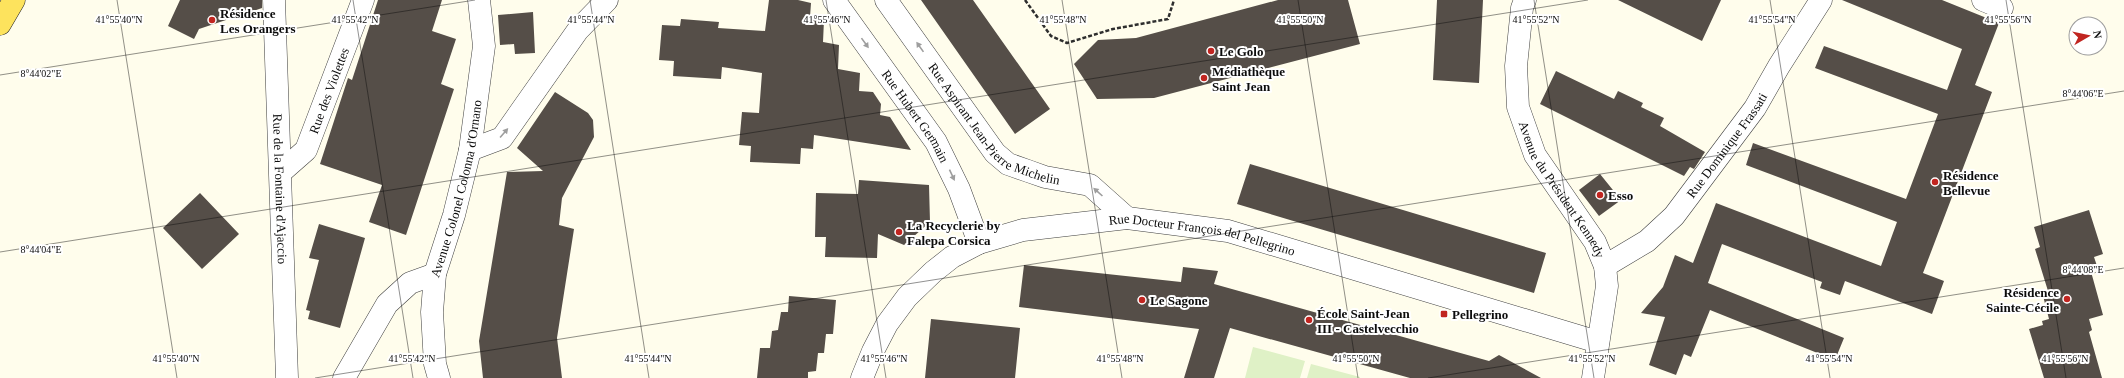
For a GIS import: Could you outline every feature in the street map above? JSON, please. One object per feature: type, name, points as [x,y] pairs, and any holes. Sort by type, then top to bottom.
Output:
[{"type":"main road","points":[[0,24],[14,0]]},
{"type":"street","name":"Rue de la Fontaine d'Ajaccio","points":[[274,0],[287,378]]},
{"type":"street","name":"Rue des Violettes","points":[[281,172],[306,150],[363,0]]},
{"type":"street","name":"Avenue Colonel Colonna d'Ornano","points":[[439,378],[435,364],[432,312],[435,274],[454,215],[470,150],[484,46],[479,0]]},
{"type":"street","points":[[470,150],[502,138],[578,30],[606,0]]},
{"type":"street","name":"Rue Hubert Germain","points":[[834,0],[936,142],[959,189],[979,243]]},
{"type":"street","name":"Rue Aspirant Jean-Pierre Michelin","points":[[886,0],[995,153],[1008,164],[1034,173],[1090,185],[1126,218]]},
{"type":"street","name":"Avenue du Président Kennedy","points":[[1525,0],[1522,8],[1516,66],[1518,106],[1535,155],[1595,242],[1605,266],[1607,286],[1594,377]]},
{"type":"street","name":"Rue Dominique Frassati","points":[[1605,266],[1647,241],[1674,216],[1755,108],[1779,66],[1821,0]]},
{"type":"street","name":"Rue Docteur François del Pellegrino","points":[[862,378],[873,351],[887,324],[907,297],[933,272],[952,258],[979,243],[1023,230],[1126,218],[1228,231],[1598,342]]},
{"type":"street","points":[[344,378],[387,304],[410,283],[435,274]]},
{"type":"path","points":[[1025,0],[1051,36],[1067,43],[1113,28],[1168,19],[1174,0]]},
{"type":"green space","points":[[1253,347],[1305,361],[1300,378],[1245,378]]},
{"type":"green space","points":[[1311,364],[1360,377],[1360,378],[1307,378]]},
{"type":"building","points":[[180,0],[262,0],[262,8],[199,29],[194,39],[168,26]]},
{"type":"building","points":[[378,0],[442,0],[432,31],[456,39],[441,84],[454,89],[406,235],[369,222],[382,185],[320,164],[348,78],[352,80]]},
{"type":"building","points":[[769,0],[798,0],[811,3],[810,17],[824,20],[823,42],[839,45],[838,69],[860,73],[859,91],[873,92],[881,104],[880,115],[890,117],[911,150],[814,135],[813,149],[801,148],[800,164],[750,162],[751,146],[739,145],[742,112],[759,113],[762,73],[722,67],[721,79],[673,76],[674,61],[659,60],[662,25],[680,26],[681,19],[719,22],[718,28],[765,31]]},
{"type":"building","points":[[921,0],[973,0],[1050,109],[1015,134]]},
{"type":"building","name":"Le Golo","points":[[1278,0],[1348,0],[1360,44],[1154,98],[1097,99],[1074,64],[1098,40],[1136,38]]},
{"type":"building","points":[[1437,0],[1483,0],[1479,83],[1433,80]]},
{"type":"building","points":[[1618,0],[1721,0],[1702,41]]},
{"type":"building","points":[[1842,0],[1942,0],[1999,23],[1975,85],[1992,92],[1923,273],[1944,281],[1932,314],[1845,281],[1840,295],[1820,288],[1822,282],[1722,244],[1708,283],[1844,338],[1835,360],[1710,310],[1691,357],[1684,354],[1676,375],[1649,365],[1665,317],[1641,313],[1663,287],[1675,255],[1693,263],[1716,203],[1881,266],[1897,222],[1746,165],[1753,143],[1906,199],[1938,114],[1815,68],[1824,46],[1947,90],[1962,49]]},
{"type":"building","points":[[533,12],[535,53],[515,54],[514,44],[500,45],[498,15]]},
{"type":"building","points":[[1556,71],[1614,99],[1618,91],[1643,103],[1641,107],[1664,118],[1660,126],[1705,152],[1694,169],[1690,167],[1684,176],[1540,104]]},
{"type":"building","points":[[555,92],[588,113],[593,120],[594,137],[562,198],[559,225],[574,229],[557,338],[562,378],[483,378],[479,341],[507,172],[543,171],[517,148]]},
{"type":"building","points":[[1250,164],[1546,253],[1534,293],[1237,204]]},
{"type":"building","name":"Esso","points":[[1600,174],[1621,200],[1599,216],[1579,190]]},
{"type":"building","points":[[859,180],[929,185],[930,222],[904,245],[878,234],[877,258],[825,257],[826,237],[815,237],[816,193],[858,194]]},
{"type":"building","points":[[200,193],[239,234],[202,269],[163,228]]},
{"type":"building","name":"Résidence Sainte-Cécile","points":[[2089,210],[2103,254],[2094,257],[2097,266],[2090,268],[2103,315],[2089,319],[2092,330],[2089,332],[2102,378],[2044,378],[2029,329],[2043,325],[2042,321],[2049,319],[2042,292],[2048,291],[2035,249],[2040,247],[2034,227]]},
{"type":"building","points":[[319,224],[365,238],[340,328],[308,319],[310,311],[306,310],[319,260],[309,258]]},
{"type":"building","points":[[1024,265],[1181,282],[1183,267],[1218,271],[1214,284],[1489,361],[1499,355],[1541,378],[1410,378],[1230,328],[1214,378],[1184,378],[1199,329],[1019,307]]},
{"type":"building","points":[[789,296],[836,300],[833,334],[826,334],[824,353],[818,353],[816,371],[808,372],[808,378],[757,378],[760,348],[770,348],[772,331],[778,330],[781,312],[788,312]]},
{"type":"building","points":[[931,319],[1020,328],[1015,378],[925,378]]},
{"type":"place","name":"Résidence Les Orangers","points":[[212,20]]},
{"type":"place","name":"Le Golo","points":[[1211,51]]},
{"type":"place","name":"Médiathèque Saint Jean","points":[[1204,78]]},
{"type":"place","name":"Résidence Bellevue","points":[[1935,182]]},
{"type":"place","name":"Esso","points":[[1600,195]]},
{"type":"place","name":"La Recyclerie by Falepa Corsica","points":[[899,232]]},
{"type":"place","name":"Résidence Sainte-Cécile","points":[[2067,299]]},
{"type":"place","name":"Le Sagone","points":[[1142,300]]},
{"type":"place","name":"Pellegrino","points":[[1444,314]]},
{"type":"place","name":"École Saint-Jean III - Castelvecchio","points":[[1309,320]]}]
